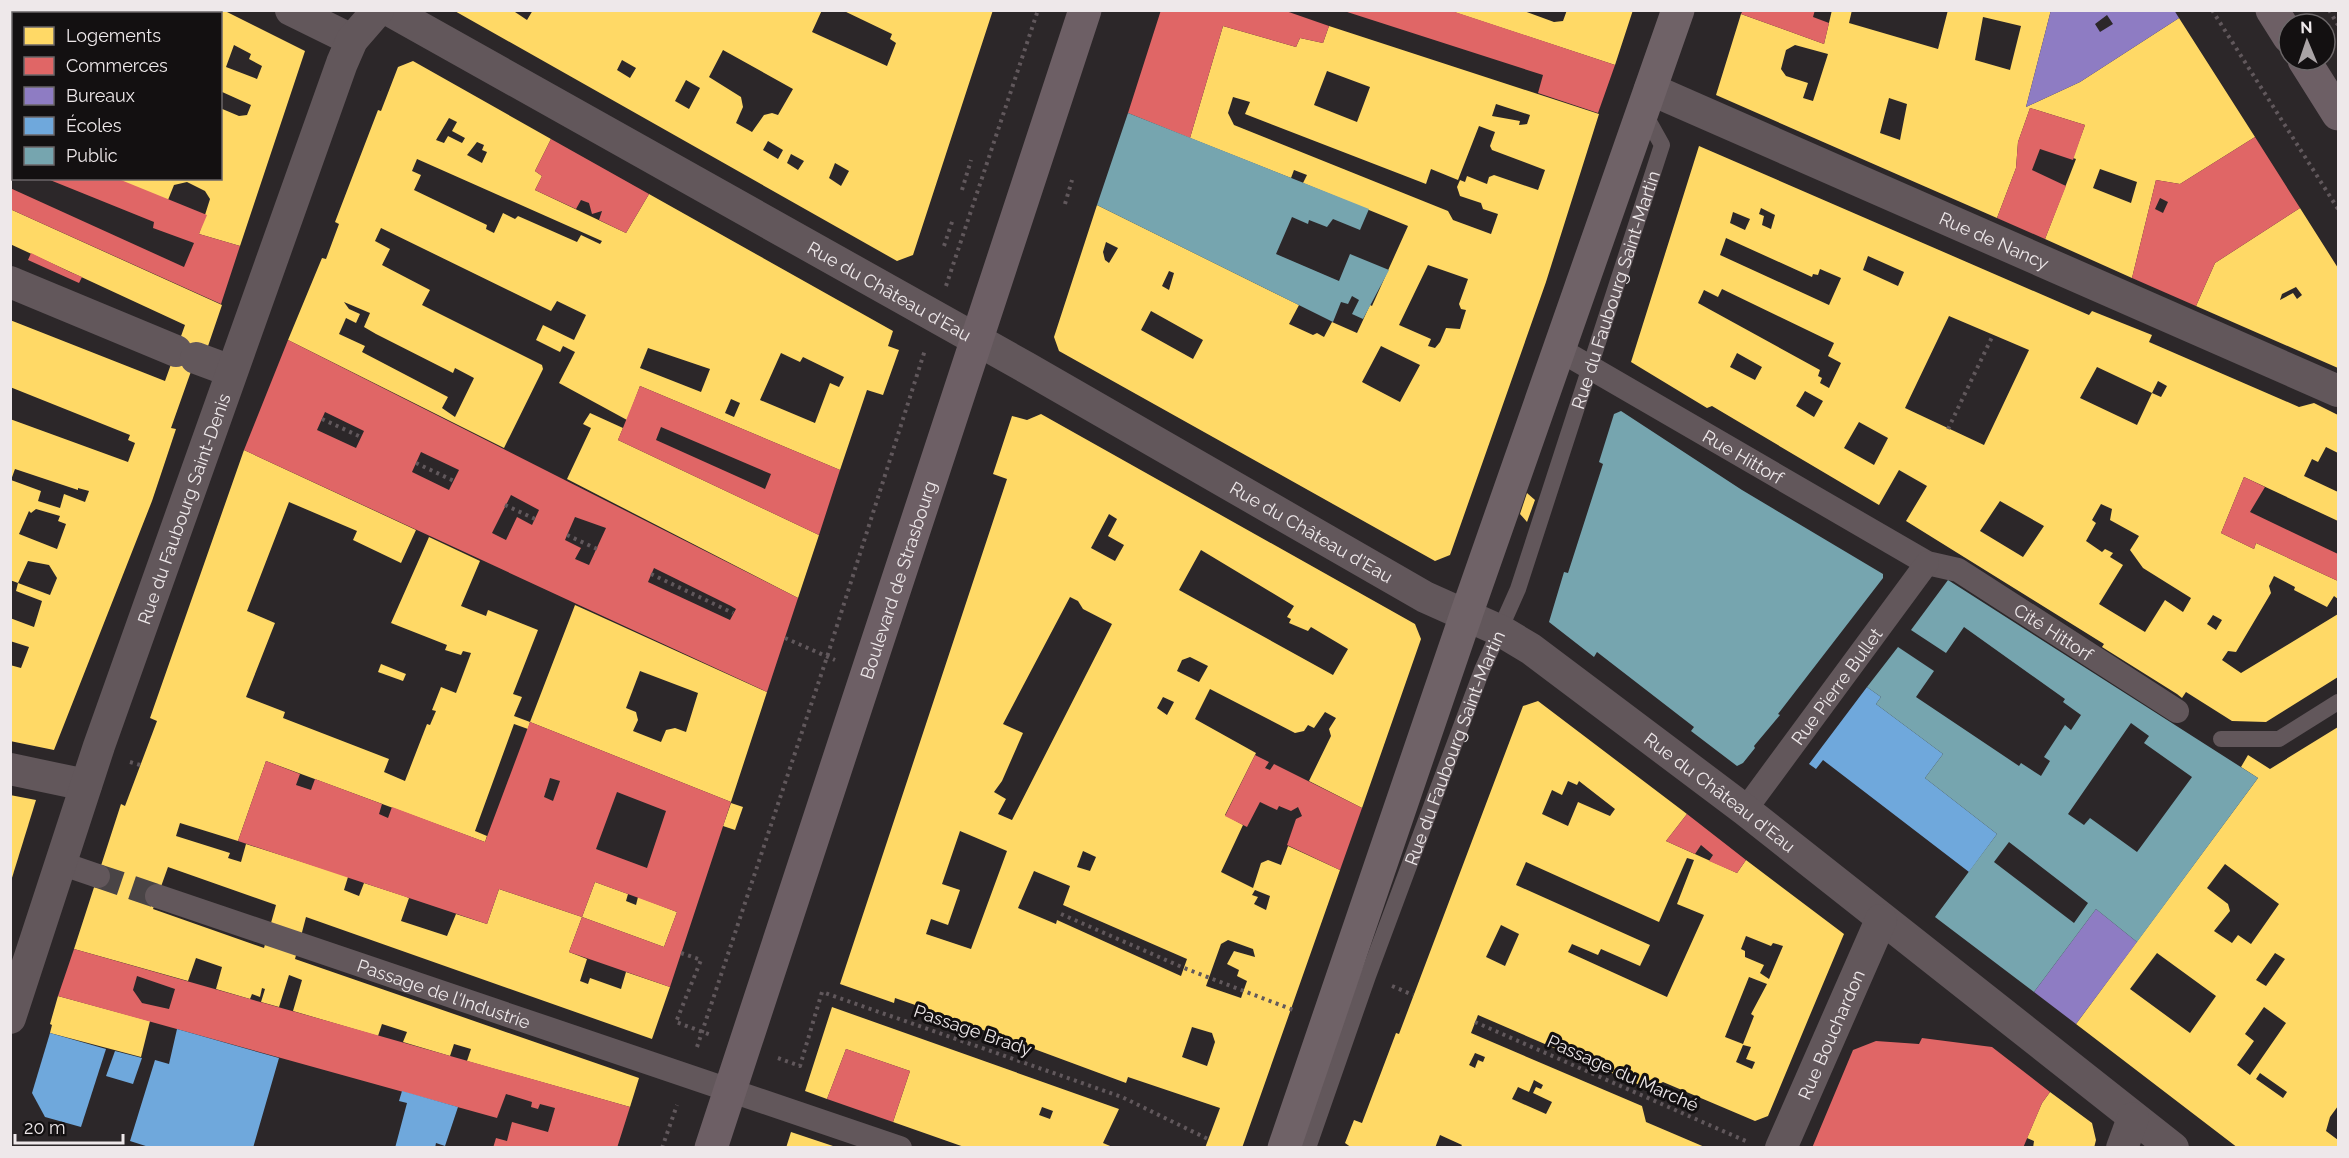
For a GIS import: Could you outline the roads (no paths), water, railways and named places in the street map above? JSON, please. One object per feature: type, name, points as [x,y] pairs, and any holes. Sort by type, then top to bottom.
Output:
[{"type":"main road","name":"Boulevard de Strasbourg","points":[[711,1148],[1085,10]]},
{"type":"main road","name":"Rue du Faubourg Saint-Martin","points":[[1284,1148],[1466,615],[1678,10]]},
{"type":"main road","points":[[2312,72],[2338,114]]},
{"type":"street","points":[[291,10],[352,40]]},
{"type":"street","name":"Rue du Faubourg Saint-Denis","points":[[10,1018],[86,785],[231,371],[352,40],[378,10]]},
{"type":"street","name":"Rue du Château d'Eau","points":[[389,10],[1425,597],[1501,631],[1531,649],[1745,810],[1881,920],[2173,1148]]},
{"type":"street","name":"Rue de Nancy","points":[[1647,100],[2338,391]]},
{"type":"street","points":[[10,282],[231,371]]},
{"type":"street","name":"Rue Hittorf","points":[[1560,350],[1927,562]]},
{"type":"street","name":"Cité Hittorf","points":[[1927,562],[1958,570],[2177,711]]},
{"type":"street","name":"Rue Pierre Bullet","points":[[1745,810],[1927,562]]},
{"type":"street","points":[[10,769],[86,785]]},
{"type":"street","points":[[60,863],[98,876]]},
{"type":"street","name":"Passage de l'Industrie","points":[[158,896],[730,1088],[900,1148]]},
{"type":"street","name":"Rue Bouchardon","points":[[1781,1148],[1881,920]]},
{"type":"street","points":[[2122,1148],[2133,1118]]},
{"type":"lane","name":"Rue du Faubourg Saint-Martin","points":[[1308,1148],[1368,976],[1470,702],[1529,558],[1662,145],[1647,100]]},
{"type":"lane","points":[[2221,739],[2279,738],[2338,702]]},
{"type":"tunnel","points":[[98,876],[157,896]]}]
